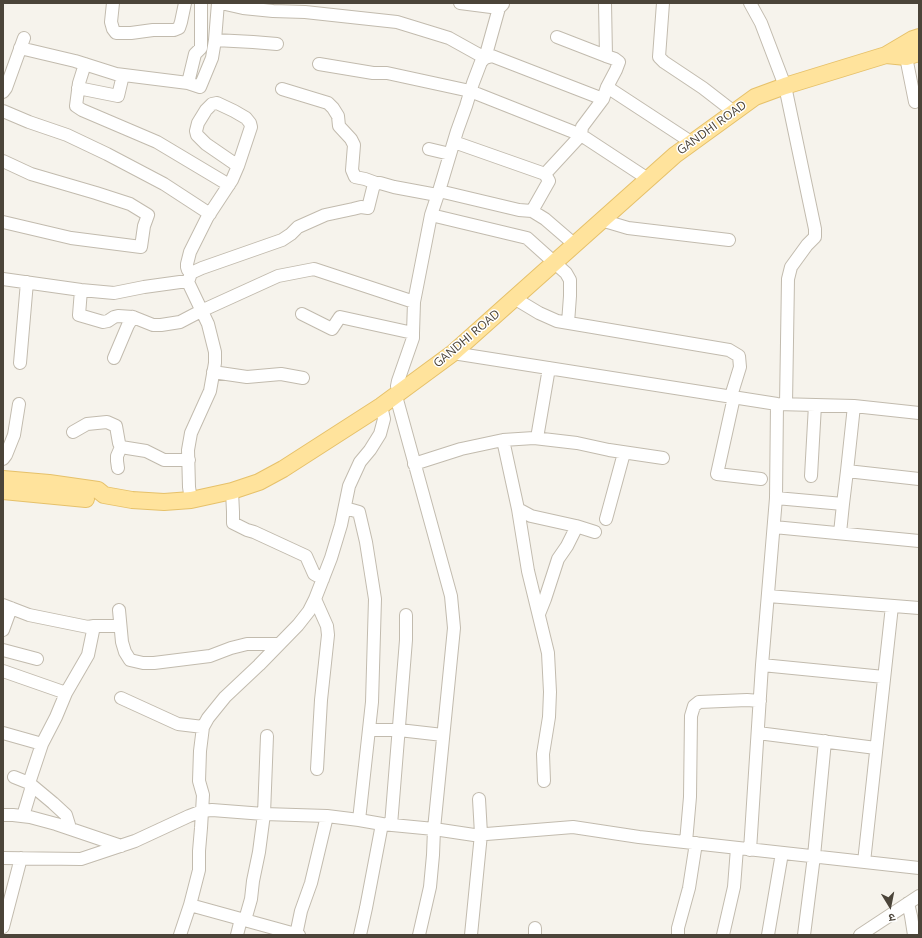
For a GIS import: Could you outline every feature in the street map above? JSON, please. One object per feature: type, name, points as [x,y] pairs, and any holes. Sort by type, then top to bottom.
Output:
[{"type":"main road","name":"GANDHI ROAD","points":[[3,491],[97,500],[104,495],[132,500],[164,502],[191,500],[232,491],[259,482],[283,469],[381,406],[453,353],[675,154],[755,97],[785,86],[886,55],[919,37]]},
{"type":"main road","name":"GANDHI ROAD","points":[[886,55],[912,55]]},
{"type":"main road","points":[[3,479],[50,483],[98,490],[104,495]]},
{"type":"street","points":[[113,3],[111,22],[113,29],[116,33],[131,33],[153,30],[174,30],[179,28],[182,22],[185,3]]},
{"type":"street","points":[[188,83],[195,54],[201,48],[201,3]]},
{"type":"street","points":[[3,92],[6,88],[22,43],[116,74],[188,83],[200,87],[212,58],[218,3]]},
{"type":"street","points":[[221,3],[244,8],[305,12],[397,22],[449,38],[485,58],[492,56],[605,93],[691,142]]},
{"type":"street","points":[[420,935],[430,887],[434,829],[454,628],[451,596],[414,464],[397,386],[414,333],[414,302],[431,215],[470,91],[481,62],[485,58],[500,6],[460,3]]},
{"type":"street","points":[[605,3],[606,56]]},
{"type":"street","points":[[663,3],[659,57],[734,112]]},
{"type":"street","points":[[750,3],[761,23],[785,86],[815,228],[815,237],[807,245],[791,267],[788,279],[776,498],[762,665],[750,850]]},
{"type":"street","points":[[545,174],[581,135],[582,127],[605,93],[619,62],[615,59],[557,37]]},
{"type":"street","points":[[215,40],[276,44]]},
{"type":"street","points":[[912,55],[915,102]]},
{"type":"street","points":[[85,64],[78,88],[76,106],[82,110],[157,142],[229,186]]},
{"type":"street","points":[[319,64],[373,73],[387,73],[470,91],[581,135],[648,178]]},
{"type":"street","points":[[78,88],[118,96],[123,75]]},
{"type":"street","points":[[282,89],[328,103],[333,108],[338,116],[339,126],[352,139],[354,145],[352,170],[355,177],[394,187],[438,193],[519,210],[532,211],[545,219],[574,244]]},
{"type":"street","points":[[191,500],[189,487],[188,450],[191,433],[210,391],[215,363],[215,352],[208,324],[191,286],[186,264],[198,235],[232,180],[238,166],[251,127],[246,118],[234,110],[217,103],[212,104],[206,110],[198,123],[196,135],[206,144],[238,166]]},
{"type":"street","points":[[3,111],[67,135],[107,154],[164,184],[210,214]]},
{"type":"street","points":[[429,149],[452,148],[545,174],[549,181],[532,211]]},
{"type":"street","points":[[3,161],[31,174],[130,204],[148,215],[144,226],[141,247],[71,238],[3,222]]},
{"type":"street","points":[[3,279],[114,294],[144,287],[180,282],[202,268],[282,240],[298,227],[325,215],[353,209],[368,208],[373,188],[376,183]]},
{"type":"street","points":[[431,215],[527,238],[566,273],[570,280],[568,322]]},
{"type":"street","points":[[601,220],[628,228],[729,240]]},
{"type":"street","points":[[81,290],[79,315],[104,322],[118,316],[133,317],[153,325],[180,322],[201,310],[278,276],[314,269],[414,302]]},
{"type":"street","points":[[20,363],[27,282]]},
{"type":"street","points":[[514,298],[539,314],[557,321],[729,350],[739,356],[740,367],[717,474],[761,479]]},
{"type":"street","points":[[302,314],[332,329],[340,317],[414,333]]},
{"type":"street","points":[[114,358],[128,324],[133,317]]},
{"type":"street","points":[[453,353],[781,404],[854,406],[919,413]]},
{"type":"street","points":[[537,438],[548,368]]},
{"type":"street","points":[[213,372],[247,377],[281,374],[303,378]]},
{"type":"street","points":[[3,459],[14,435],[19,404]]},
{"type":"street","points":[[811,476],[815,405]]},
{"type":"street","points":[[180,935],[199,870],[203,795],[199,781],[200,751],[203,727],[208,718],[225,697],[259,665],[298,625],[309,611],[331,558],[341,525],[349,486],[360,462],[380,434],[384,419],[381,406]]},
{"type":"street","points":[[840,533],[854,406]]},
{"type":"street","points":[[73,432],[87,424],[107,422],[116,426],[121,447],[116,461],[118,468]]},
{"type":"street","points":[[414,464],[461,449],[503,440],[537,438],[577,443],[663,458]]},
{"type":"street","points":[[503,440],[518,509],[528,570],[548,653],[550,692],[549,717],[543,754],[544,781]]},
{"type":"street","points":[[121,447],[146,451],[164,460],[189,460]]},
{"type":"street","points":[[606,519],[624,452]]},
{"type":"street","points":[[847,471],[919,479]]},
{"type":"street","points":[[232,491],[233,523],[306,556],[314,574],[323,579]]},
{"type":"street","points":[[776,498],[843,504]]},
{"type":"street","points":[[345,508],[359,512],[366,542],[375,600],[372,702],[359,820]]},
{"type":"street","points":[[518,509],[531,516],[576,526],[595,532]]},
{"type":"street","points":[[538,614],[545,600],[558,559],[567,546],[576,526]]},
{"type":"street","points":[[774,527],[919,541]]},
{"type":"street","points":[[768,596],[919,608]]},
{"type":"street","points":[[315,599],[327,626],[328,635],[317,769]]},
{"type":"street","points":[[3,630],[7,606],[29,615],[88,627],[120,626]]},
{"type":"street","points":[[864,862],[892,606]]},
{"type":"street","points":[[119,610],[122,642],[125,652],[130,660],[143,663],[210,656],[247,644],[278,644]]},
{"type":"street","points":[[360,935],[386,825],[399,730],[406,640],[406,615]]},
{"type":"street","points":[[23,816],[42,744],[66,693],[88,655],[94,626]]},
{"type":"street","points":[[3,650],[37,659]]},
{"type":"street","points":[[762,665],[884,677]]},
{"type":"street","points":[[3,671],[66,693]]},
{"type":"street","points":[[121,698],[178,724],[203,727]]},
{"type":"street","points":[[678,935],[678,928],[689,888],[691,843],[691,716],[694,706],[699,702],[747,700],[760,701]]},
{"type":"street","points":[[369,730],[399,730],[444,735]]},
{"type":"street","points":[[3,733],[42,744]]},
{"type":"street","points":[[758,733],[876,748]]},
{"type":"street","points":[[237,935],[251,899],[259,852],[264,814],[266,736]]},
{"type":"street","points":[[804,935],[814,856],[824,741]]},
{"type":"street","points":[[14,777],[31,784],[66,815],[70,828]]},
{"type":"street","points":[[471,935],[481,834],[479,799]]},
{"type":"street","points":[[3,858],[81,859],[136,841],[202,811],[212,810],[264,814],[327,816],[386,825],[434,829],[474,835],[573,827],[639,837],[919,868]]},
{"type":"street","points":[[3,815],[23,816],[43,820],[121,846]]},
{"type":"street","points":[[190,905],[297,935],[300,911],[311,883],[327,816]]},
{"type":"street","points":[[723,935],[734,887],[737,848]]},
{"type":"street","points":[[768,935],[782,853]]},
{"type":"street","points":[[3,927],[21,858]]},
{"type":"street","points":[[860,935],[919,896]]},
{"type":"street","points":[[908,903],[914,935]]}]
